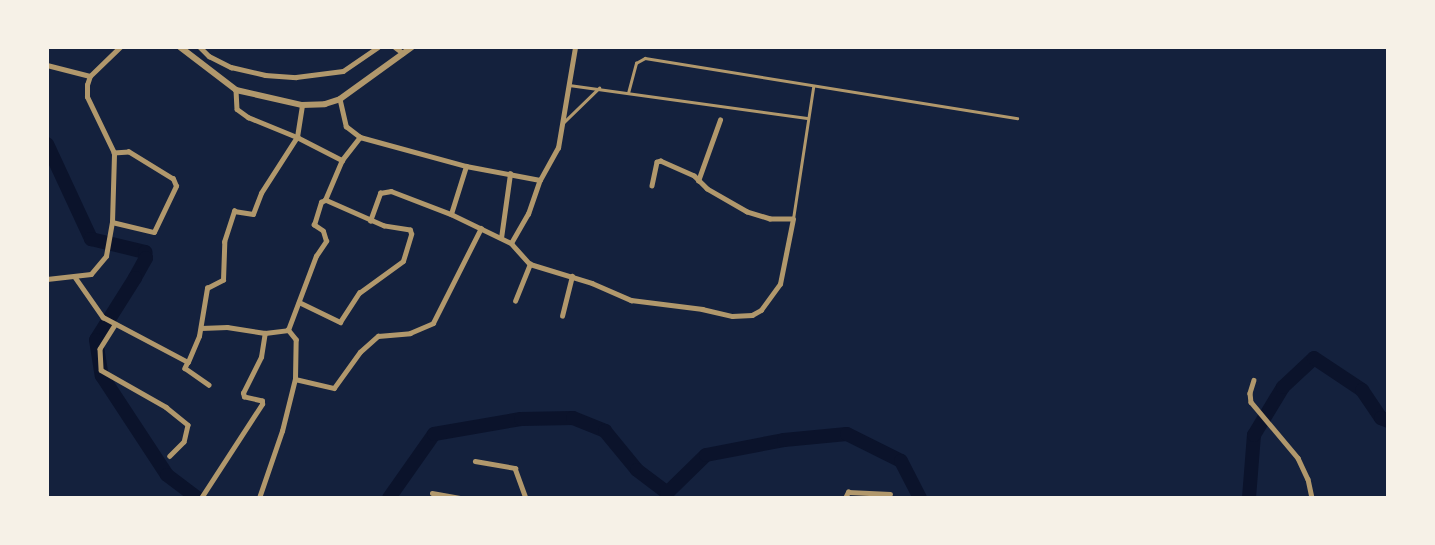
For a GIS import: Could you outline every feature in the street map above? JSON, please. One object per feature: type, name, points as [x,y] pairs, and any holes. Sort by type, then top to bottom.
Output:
[{"type":"street","points":[[47,279],[91,274],[106,256],[112,222],[114,153],[87,97],[90,76],[120,47]]},
{"type":"street","points":[[180,47],[236,90],[302,105],[325,104],[340,99],[412,47]]},
{"type":"street","points":[[200,47],[209,56],[231,67],[265,75],[312,77],[354,66],[378,47]]},
{"type":"street","points":[[395,47],[404,53]]},
{"type":"street","points":[[511,243],[528,214],[540,180],[558,148],[575,47]]},
{"type":"street","points":[[204,68],[209,56]]},
{"type":"street","points":[[47,65],[90,76]]},
{"type":"street","points":[[236,90],[237,109],[248,117],[298,137],[342,160]]},
{"type":"street","points":[[340,99],[346,126],[360,137],[466,166],[540,180]]},
{"type":"street","points":[[209,385],[185,368],[197,346],[207,288],[223,280],[224,242],[234,211],[253,214],[264,187],[298,137],[302,105]]},
{"type":"street","points":[[698,181],[720,120]]},
{"type":"street","points":[[288,330],[316,256],[326,241],[323,231],[314,225],[321,202],[325,200],[342,160],[360,137]]},
{"type":"street","points":[[112,222],[154,232],[176,186],[173,179],[129,152],[114,153]]},
{"type":"street","points":[[370,221],[380,193],[385,190],[451,214],[511,243],[530,264],[572,276],[640,302],[675,304],[732,316],[752,315],[761,310],[780,284],[793,219],[770,219],[747,212],[686,171],[658,161],[652,185]]},
{"type":"street","points":[[451,214],[466,166]]},
{"type":"street","points":[[501,238],[510,174]]},
{"type":"street","points":[[299,302],[340,322],[359,293],[403,261],[410,230],[370,221],[325,200]]},
{"type":"street","points":[[295,379],[334,388],[360,352],[378,335],[410,332],[433,323],[481,228]]},
{"type":"street","points":[[515,301],[530,264]]},
{"type":"street","points":[[562,316],[572,276]]},
{"type":"street","points":[[75,277],[103,317],[188,362]]},
{"type":"street","points":[[115,325],[100,349],[101,370],[166,407],[188,425],[184,442],[170,456]]},
{"type":"street","points":[[201,328],[245,328],[265,333],[288,330]]},
{"type":"street","points":[[259,498],[282,431],[295,379],[296,340],[288,330]]},
{"type":"street","points":[[201,498],[262,404],[262,401],[244,397],[243,393],[261,357],[265,333]]},
{"type":"street","points":[[1254,380],[1250,397],[1255,409],[1268,420],[1302,465],[1312,498]]},
{"type":"street","points":[[475,461],[515,468],[526,498]]},
{"type":"street","points":[[845,498],[848,492],[890,494]]},
{"type":"street","points":[[432,494],[460,498]]},
{"type":"lane","points":[[628,93],[636,63],[642,58],[813,88],[1017,118]]},
{"type":"lane","points":[[569,85],[807,118]]},
{"type":"lane","points":[[564,122],[599,88]]},
{"type":"lane","points":[[793,219],[813,88]]},
{"type":"waterway","points":[[47,144],[91,239],[145,252],[146,258],[135,278],[96,340],[102,376],[167,475],[198,498]]},
{"type":"waterway","points":[[1249,498],[1254,435],[1283,387],[1314,358],[1362,390],[1381,418],[1388,421]]},
{"type":"waterway","points":[[389,498],[434,434],[521,419],[573,418],[605,431],[637,470],[667,493],[706,455],[784,440],[847,434],[901,461],[920,498]]}]
